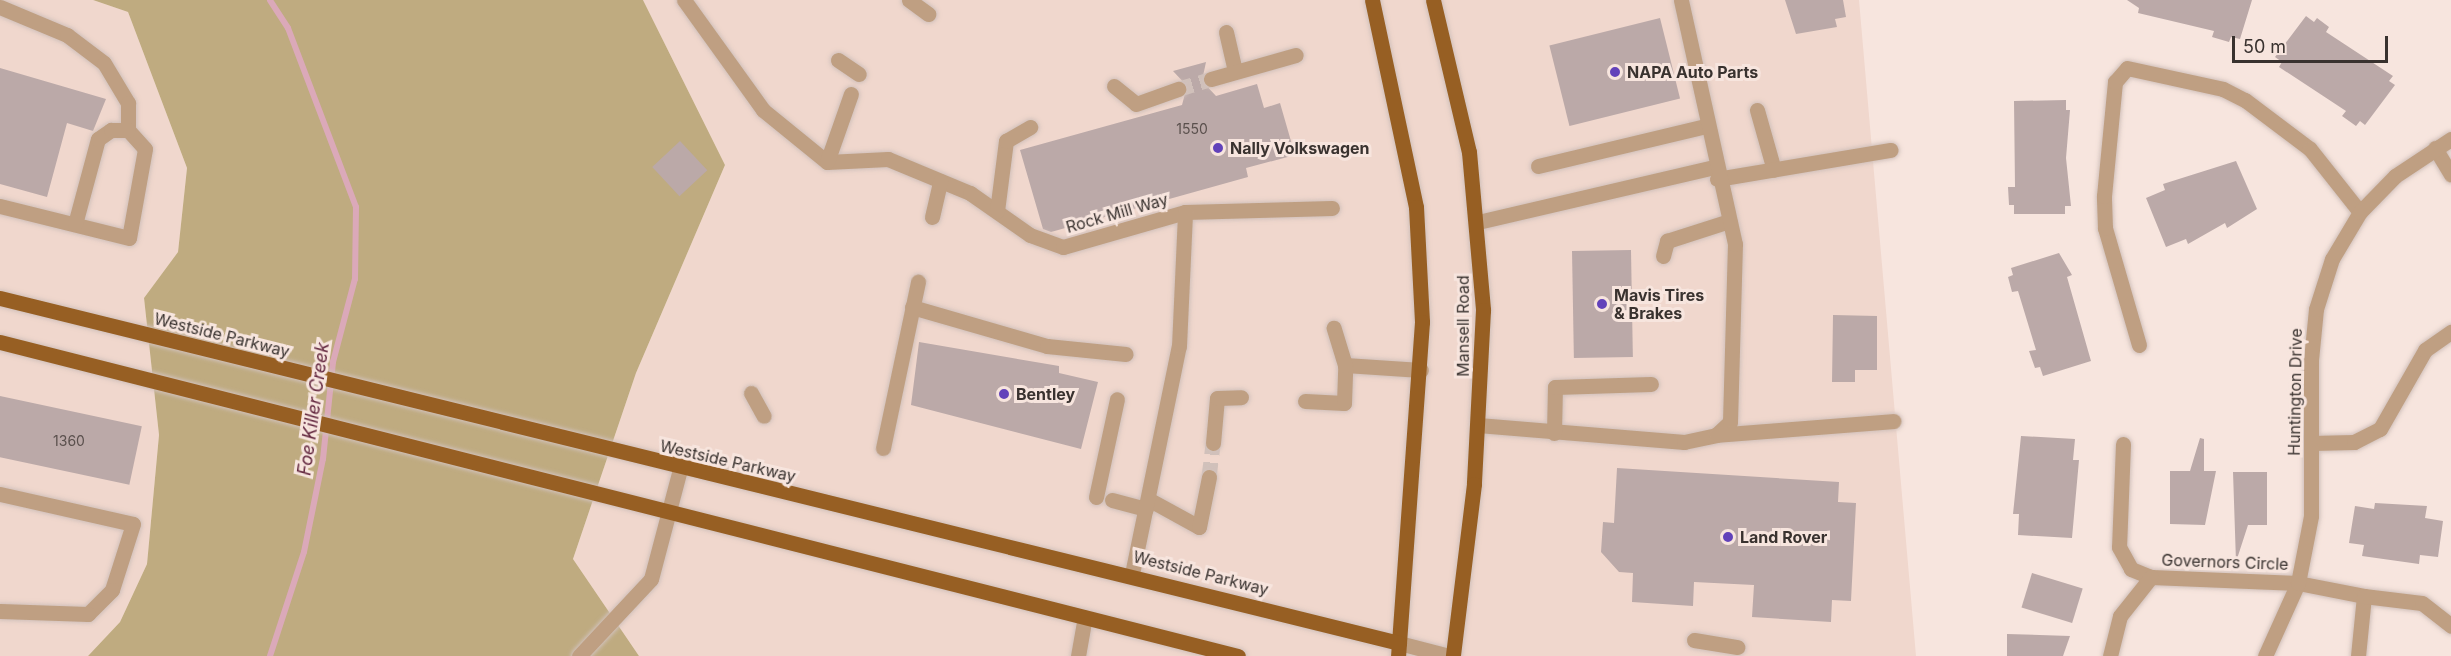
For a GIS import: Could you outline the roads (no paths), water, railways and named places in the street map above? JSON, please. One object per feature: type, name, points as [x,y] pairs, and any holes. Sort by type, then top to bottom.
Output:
[{"type":"main road","points":[[1372,0],[1416,207],[1421,370],[1398,649]]},
{"type":"main road","name":"Mansell Road","points":[[1432,0],[1469,152],[1478,222],[1484,310],[1478,425],[1451,656]]},
{"type":"main road","name":"Westside Parkway","points":[[0,298],[680,469],[1132,574],[1398,649]]},
{"type":"main road","points":[[0,342],[670,509],[1238,656]]},
{"type":"street","points":[[684,0],[762,110],[827,162],[851,94]]},
{"type":"street","points":[[909,0],[928,14]]},
{"type":"street","points":[[1681,0],[1716,173],[1735,244],[1733,411],[1716,435]]},
{"type":"street","points":[[0,7],[67,35],[104,63],[128,103],[128,130],[145,149],[129,238],[0,206]]},
{"type":"street","points":[[1226,32],[1235,71]]},
{"type":"street","points":[[1211,79],[1296,55]]},
{"type":"street","points":[[838,60],[859,75]]},
{"type":"street","points":[[2139,345],[2106,228],[2104,196],[2115,82],[2127,68],[2223,89],[2245,100],[2310,149],[2360,212]]},
{"type":"street","points":[[1114,86],[1136,104],[1178,89]]},
{"type":"street","points":[[1757,110],[1774,170]]},
{"type":"street","points":[[1538,166],[1706,126]]},
{"type":"street","points":[[997,211],[1005,141],[1030,127]]},
{"type":"street","points":[[75,224],[98,139],[111,130],[128,130]]},
{"type":"street","name":"Huntington Drive","points":[[2265,656],[2298,583],[2311,516],[2316,309],[2332,258],[2360,212],[2395,176],[2451,139]]},
{"type":"street","points":[[2435,148],[2451,175]]},
{"type":"street","points":[[1478,222],[1716,173],[1774,170],[1891,150]]},
{"type":"street","name":"Rock Mill Way","points":[[827,162],[888,159],[940,181],[997,211],[1030,235],[1063,247],[1185,212],[1332,208]]},
{"type":"street","points":[[932,217],[940,181]]},
{"type":"street","points":[[1132,574],[1179,346],[1185,212]]},
{"type":"street","points":[[1663,256],[1667,241],[1729,221]]},
{"type":"street","points":[[883,448],[918,282]]},
{"type":"street","points":[[912,307],[1047,346],[1126,354],[1112,340]]},
{"type":"street","points":[[1305,401],[1344,403],[1345,365],[1334,328]]},
{"type":"street","points":[[2312,443],[2354,442],[2380,429],[2425,350],[2451,332]]},
{"type":"street","points":[[1345,365],[1421,370]]},
{"type":"street","points":[[1554,433],[1555,387],[1651,384]]},
{"type":"street","points":[[751,393],[764,416]]},
{"type":"street","points":[[1213,443],[1217,398],[1241,398]]},
{"type":"street","points":[[1096,497],[1117,399]]},
{"type":"street","points":[[1478,425],[1674,442],[1716,435],[1893,421]]},
{"type":"street","points":[[2110,656],[2120,616],[2151,577],[2131,569],[2119,547],[2123,444]]},
{"type":"street","points":[[579,656],[634,603],[651,579],[680,469]]},
{"type":"street","points":[[1112,500],[1147,505],[1199,527],[1209,477]]},
{"type":"street","points":[[0,494],[134,524],[112,590],[88,614],[0,611]]},
{"type":"street","name":"Governors Circle","points":[[2151,577],[2298,583],[2364,596],[2422,603],[2451,626]]},
{"type":"street","points":[[2358,656],[2364,596]]},
{"type":"street","points":[[1078,656],[1085,618]]},
{"type":"street","points":[[1694,640],[1737,647]]},
{"type":"street","name":"Westside Parkway","points":[[1398,649],[1451,656]]},
{"type":"waterway","name":"Foe Killer Creek","points":[[270,0],[288,28],[356,207],[355,279],[333,362],[323,459],[304,552],[270,656]]},
{"type":"tunnel","points":[[1178,89],[1211,79]]},
{"type":"tunnel","points":[[1209,477],[1213,443]]},
{"type":"place","name":"NAPA Auto Parts","points":[[1615,72]]},
{"type":"place","name":"Nally Volkswagen","points":[[1218,148]]},
{"type":"place","name":"Mavis Tires & Brakes","points":[[1602,304]]},
{"type":"place","name":"Bentley","points":[[1004,394]]},
{"type":"place","name":"Land Rover","points":[[1728,537]]}]
